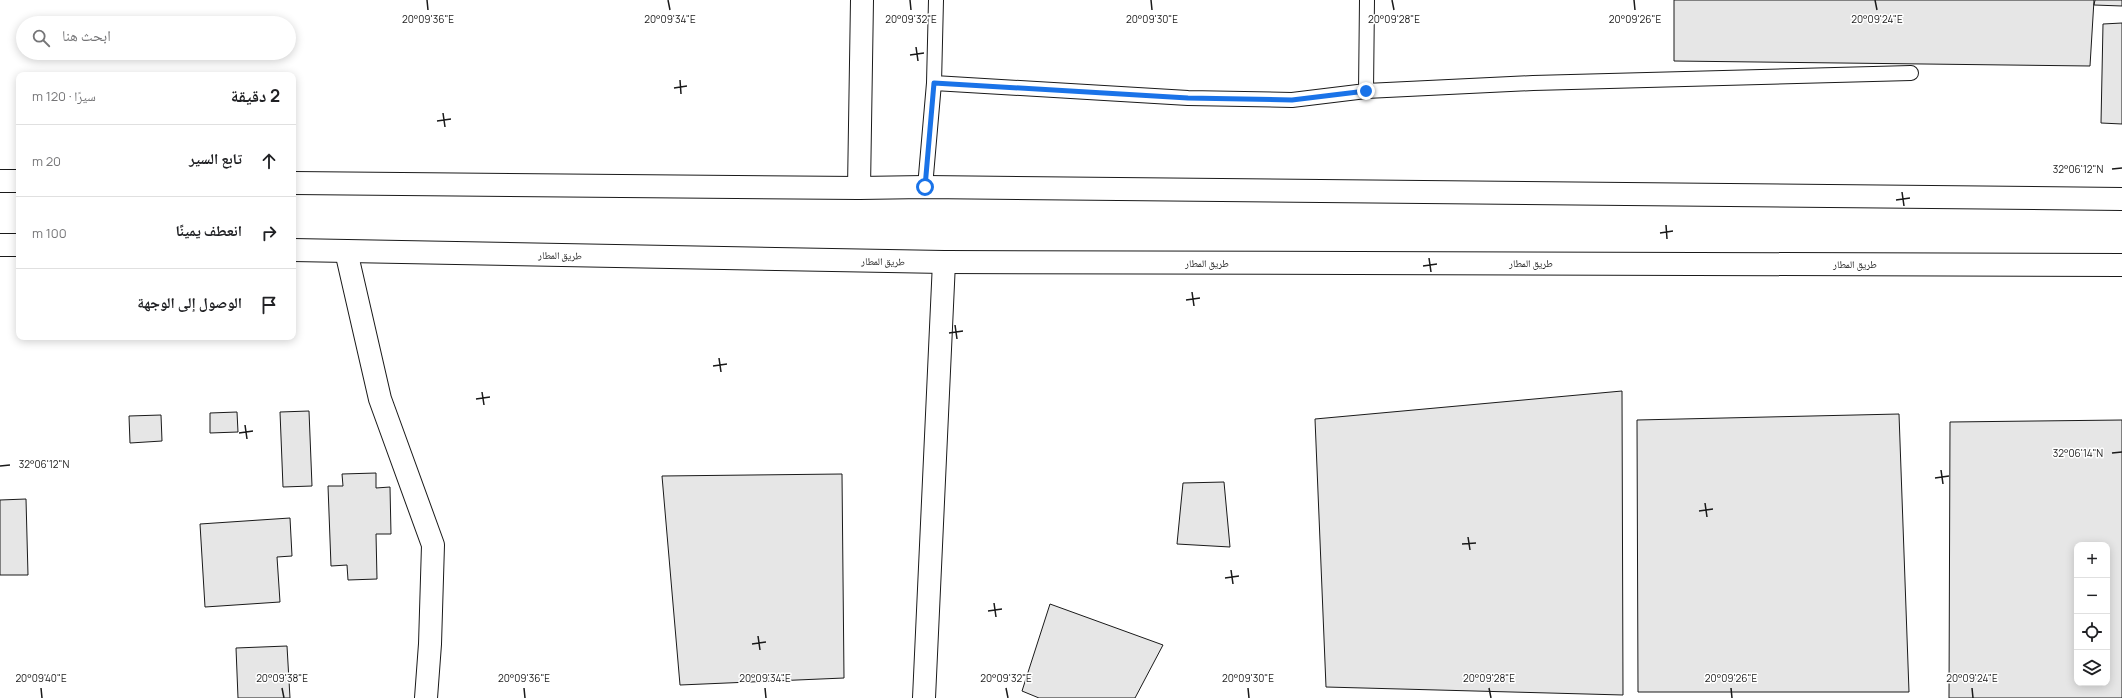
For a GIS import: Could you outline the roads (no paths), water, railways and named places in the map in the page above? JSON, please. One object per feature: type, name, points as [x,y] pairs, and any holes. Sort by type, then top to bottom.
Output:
[{"type":"main road","points":[[859,188],[862,0]]},
{"type":"main road","points":[[0,181],[16,181]]},
{"type":"main road","points":[[296,184],[859,188],[925,187],[2122,199]]},
{"type":"main road","points":[[0,245],[16,245]]},
{"type":"main road","name":"طريق المطار","points":[[296,250],[944,262],[2122,265]]},
{"type":"main road","points":[[346,251],[380,399],[433,545],[430,644],[426,698]]},
{"type":"main road","points":[[924,698],[944,262]]},
{"type":"lane","points":[[925,187],[934,83],[936,0]]},
{"type":"lane","points":[[1366,91],[1367,0]]},
{"type":"lane","points":[[934,83],[1204,98],[1292,100],[1366,91],[1533,83],[1911,72]]}]
